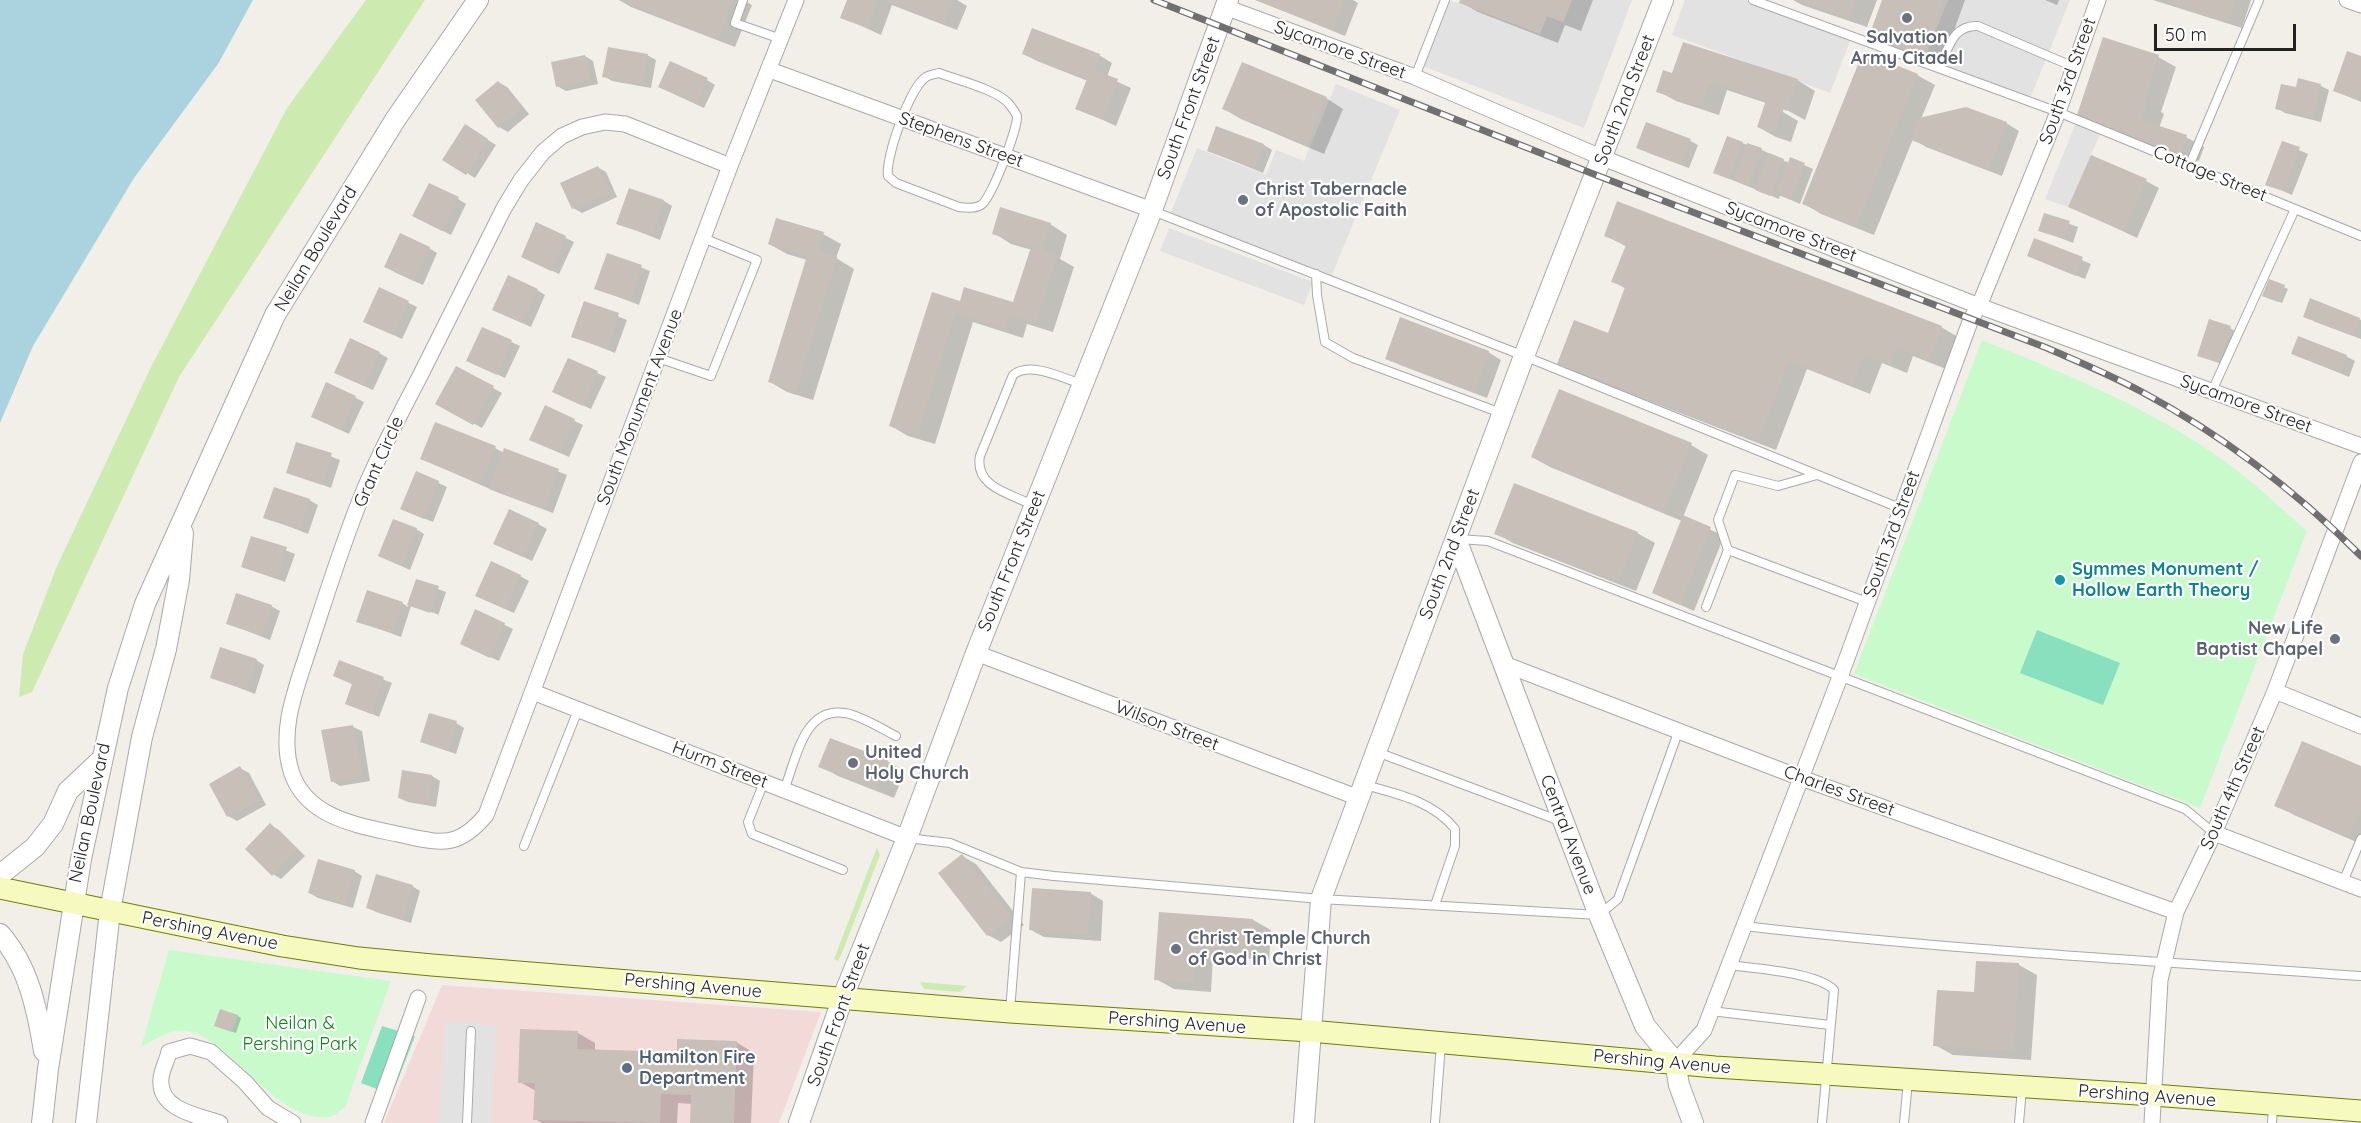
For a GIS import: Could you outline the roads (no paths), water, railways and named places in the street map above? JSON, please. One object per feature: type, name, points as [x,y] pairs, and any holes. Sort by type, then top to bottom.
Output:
[{"type":"main road","name":"Pershing Avenue","points":[[0,888],[272,944],[360,958],[432,965],[1010,1012],[1310,1031],[1631,1060],[2153,1095],[2273,1114],[2361,1111]]},
{"type":"street","name":"Neilan Boulevard","points":[[42,1123],[72,903],[100,760],[118,688],[145,604],[275,315],[395,120],[478,0]]},
{"type":"street","name":"South Monument Avenue","points":[[486,815],[730,166],[796,0]]},
{"type":"street","name":"South 2nd Street","points":[[1304,1123],[1320,899],[1524,356],[1664,0]]},
{"type":"street","name":"South 3rd Street","points":[[1676,1062],[1704,1030],[1840,677],[1971,319],[1979,306],[2058,112],[2098,0]]},
{"type":"street","name":"Sycamore Street","points":[[1226,4],[1415,77],[1603,158],[1979,306],[2361,446]]},
{"type":"street","name":"South Front Street","points":[[798,1123],[843,997],[907,838],[976,653],[1152,210],[1226,4]]},
{"type":"street","name":"Stephens Street","points":[[770,70],[1152,210]]},
{"type":"street","name":"Grant Circle","points":[[486,815],[473,831],[440,843],[348,823],[325,813],[305,796],[293,776],[287,753],[288,719],[332,577],[365,488],[504,208],[521,180],[543,152],[562,136],[582,127],[605,122],[625,124],[730,166]]},
{"type":"street","name":"South 4th Street","points":[[2152,1123],[2160,980],[2176,912],[2214,833],[2275,691],[2361,462]]},
{"type":"street","name":"Neilan Boulevard","points":[[86,1123],[110,911],[142,737],[166,649],[179,580],[185,516]]},
{"type":"street","name":"Central Avenue","points":[[1456,539],[1599,915],[1645,1026],[1676,1062]]},
{"type":"street","name":"Wilson Street","points":[[976,653],[1361,791]]},
{"type":"street","name":"Charles Street","points":[[1503,664],[1801,778],[2176,912]]},
{"type":"street","points":[[2275,691],[2361,726]]},
{"type":"street","name":"Hurm Street","points":[[533,692],[907,838]]},
{"type":"street","points":[[0,875],[17,864],[35,847],[53,824],[68,791],[100,760]]},
{"type":"street","points":[[2214,833],[2361,889]]},
{"type":"street","points":[[0,934],[17,957],[25,973],[40,1023],[48,1069]]},
{"type":"street","points":[[374,1123],[418,998]]},
{"type":"street","points":[[220,1123],[176,1108],[163,1094],[161,1080],[169,1052],[190,1046],[211,1052],[245,1082],[268,1108],[293,1123]]},
{"type":"street","points":[[1676,1062],[1679,1085],[1693,1123]]},
{"type":"lane","points":[[743,0],[735,23],[781,39]]},
{"type":"lane","points":[[1415,77],[1444,0]]},
{"type":"lane","name":"Cottage Street","points":[[1753,0],[2058,112],[2361,236]]},
{"type":"lane","points":[[2189,166],[2259,0]]},
{"type":"lane","points":[[1939,68],[1956,33],[1966,26],[1978,27],[2074,67]]},
{"type":"lane","points":[[939,73],[996,94],[1008,102],[1017,115],[1015,132],[989,195],[981,205],[968,208],[959,207],[896,183],[888,176],[888,160],[902,118],[917,85],[926,76],[939,73]]},
{"type":"lane","points":[[2212,391],[2295,209]]},
{"type":"lane","points":[[1152,210],[1524,356],[1902,509]]},
{"type":"lane","points":[[658,358],[711,376],[757,260],[703,238]]},
{"type":"lane","points":[[1316,274],[1325,342],[1353,358],[1503,414]]},
{"type":"lane","points":[[1035,505],[982,478],[978,467],[980,456],[1013,375],[1017,372],[1029,369],[1082,385]]},
{"type":"lane","points":[[1706,608],[1728,550],[1718,520],[1735,475],[1778,486],[1817,475]]},
{"type":"lane","points":[[1456,539],[1488,541],[2185,809],[2214,833]]},
{"type":"lane","points":[[1728,550],[1867,602]]},
{"type":"lane","points":[[524,846],[578,710]]},
{"type":"lane","points":[[784,790],[806,730],[826,713],[846,713],[897,736]]},
{"type":"lane","points":[[907,838],[950,843],[1021,872],[1320,899],[1599,915],[1618,899],[1679,730]]},
{"type":"lane","points":[[1376,752],[1564,822]]},
{"type":"lane","points":[[764,782],[748,822],[752,834],[843,870]]},
{"type":"lane","points":[[1361,791],[1414,799],[1438,812],[1455,829],[1455,846],[1435,905]]},
{"type":"lane","points":[[2343,882],[2361,839]]},
{"type":"lane","points":[[1010,1012],[1021,872]]},
{"type":"lane","points":[[1744,926],[1829,936],[2361,976]]},
{"type":"lane","points":[[1729,965],[1810,977],[1827,983],[1834,990],[1822,1123]]},
{"type":"lane","points":[[1711,1011],[1830,1025]]},
{"type":"lane","points":[[467,1123],[471,1031]]},
{"type":"lane","points":[[1435,1123],[1441,1043]]},
{"type":"lane","points":[[1904,1123],[1908,1080]]},
{"type":"lane","points":[[2019,1123],[2023,1087]]},
{"type":"water","points":[[0,0],[253,0],[218,64],[134,178],[33,346],[0,423]]},
{"type":"railway","points":[[1154,0],[1596,175],[2047,348],[2107,374],[2172,409],[2258,466],[2311,509],[2361,556]]},
{"type":"place","name":"Salvation Army Citadel","points":[[1907,18]]},
{"type":"place","name":"Christ Tabernacle of Apostolic Faith","points":[[1243,200]]},
{"type":"place","name":"Symmes Monument / Hollow Earth Theory","points":[[2060,580]]},
{"type":"place","name":"New Life Baptist Chapel","points":[[2335,639]]},
{"type":"place","name":"United Holy Church","points":[[853,763]]},
{"type":"place","name":"Christ Temple Church of God in Christ","points":[[1176,949]]},
{"type":"place","name":"Hamilton Fire Department","points":[[627,1068]]},
{"type":"park label","name":"Neilan & Pershing Park","points":[[300,1034]]}]
